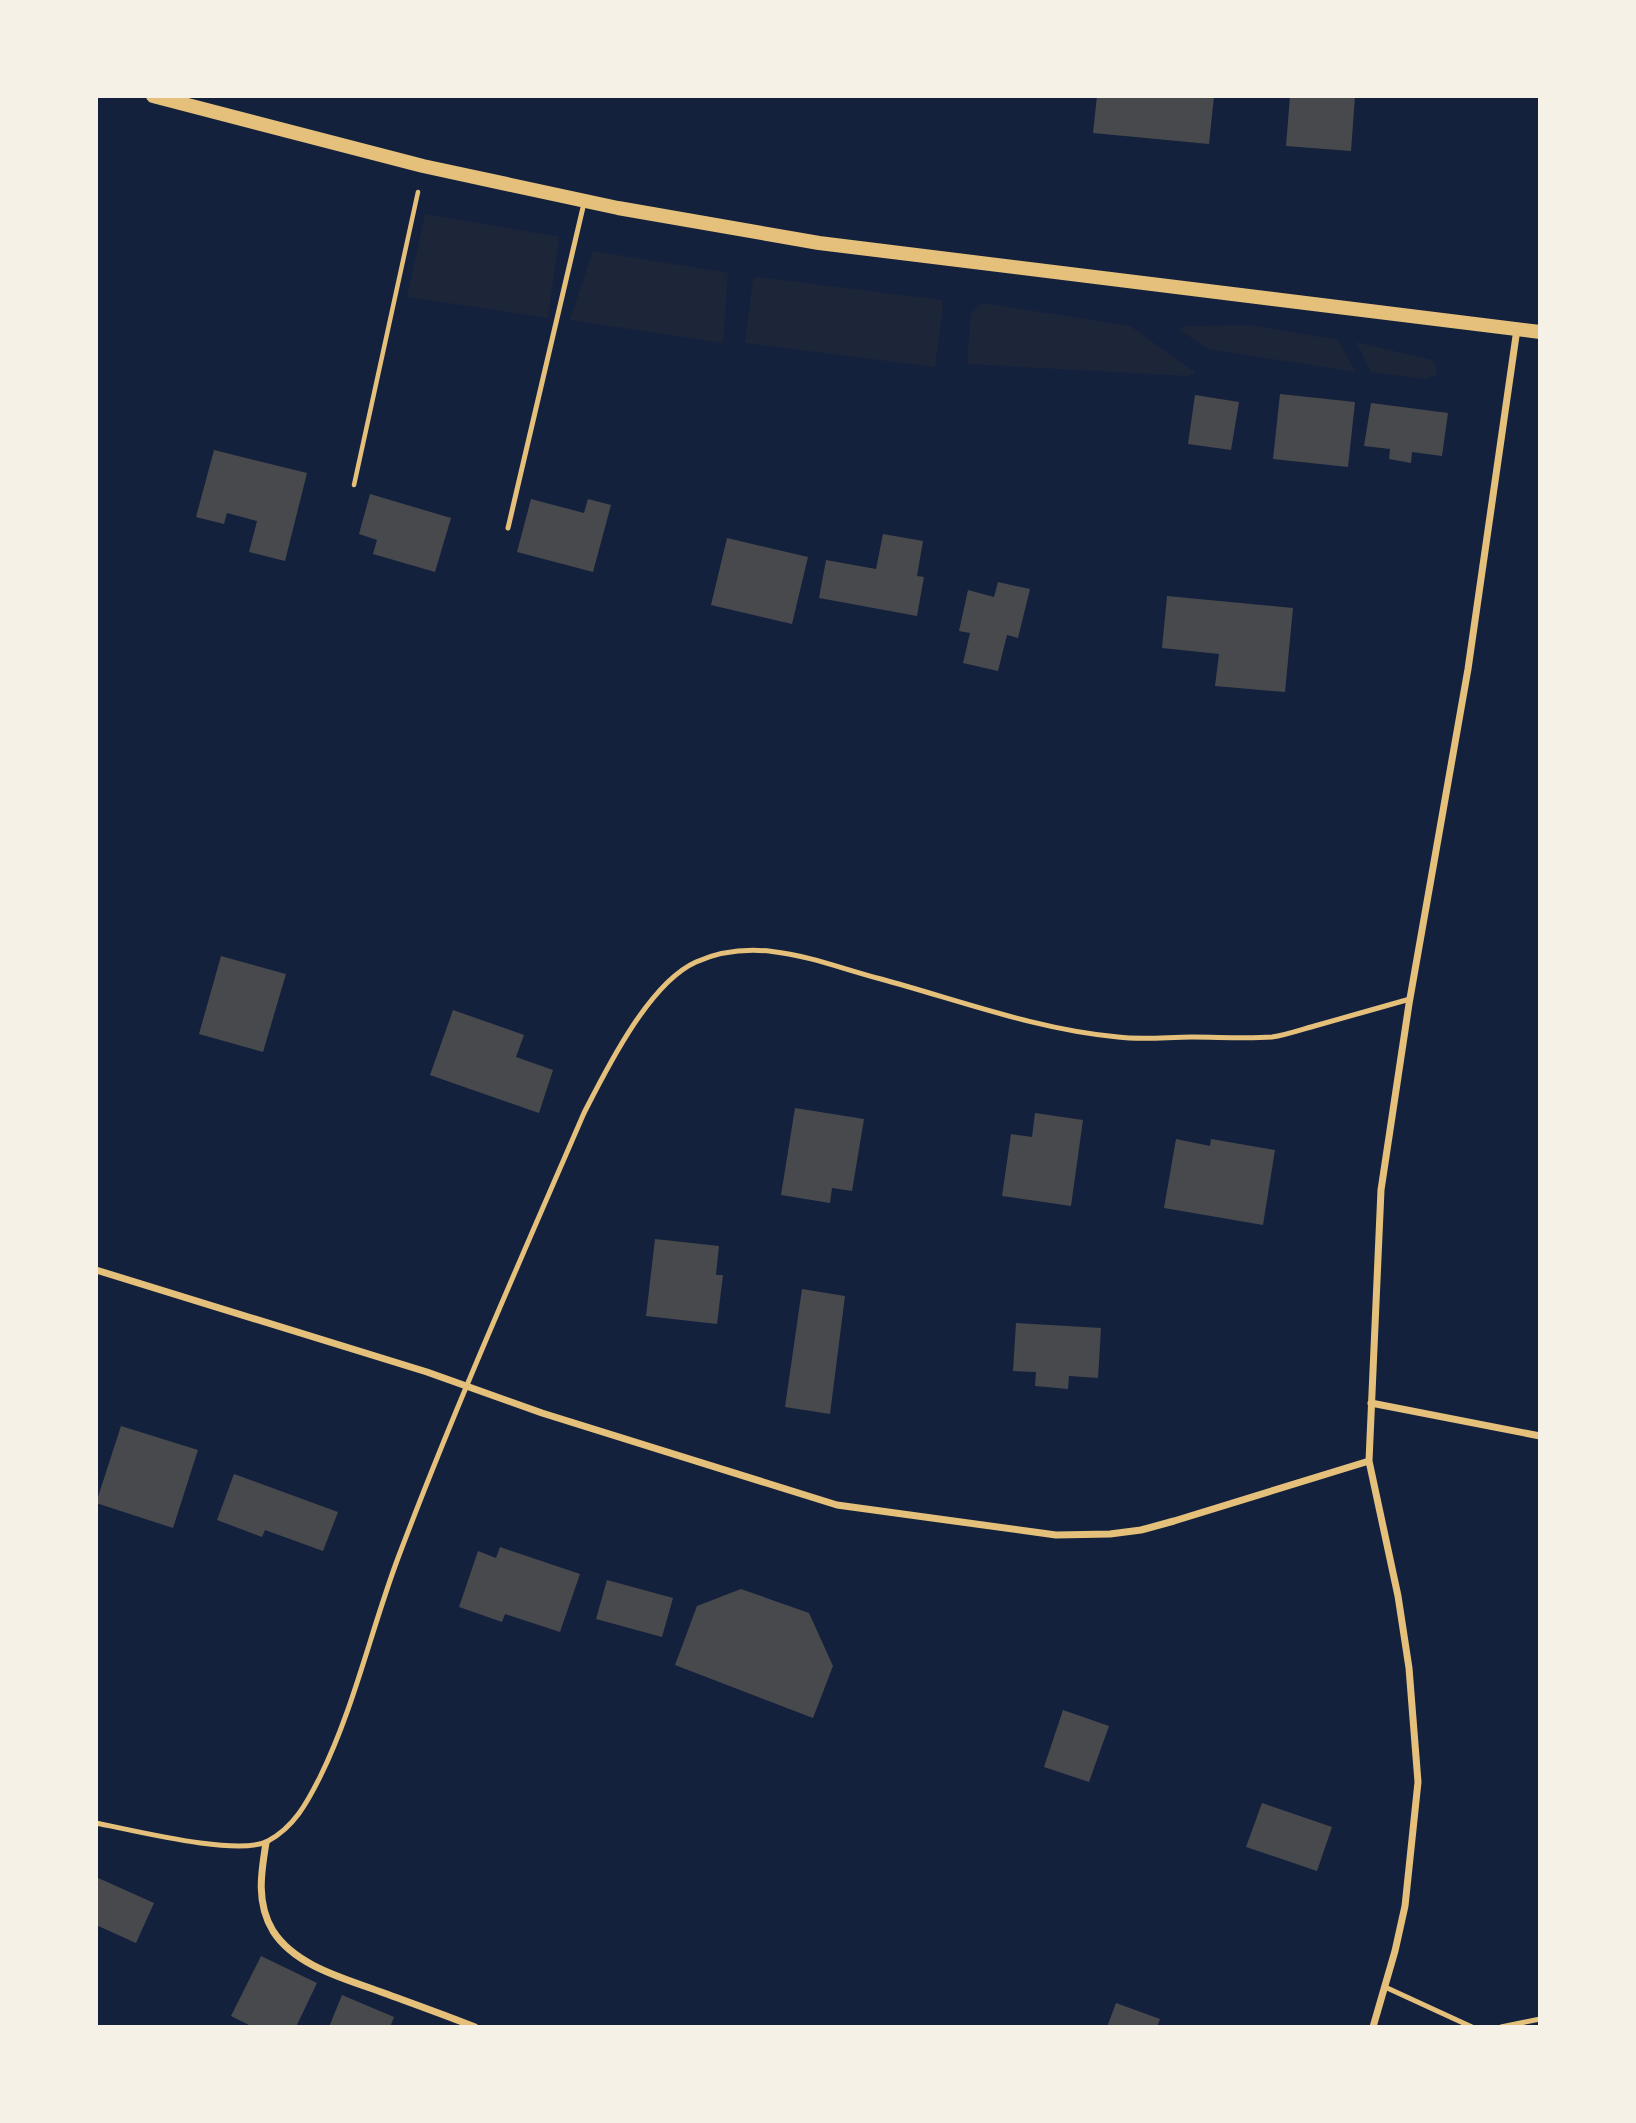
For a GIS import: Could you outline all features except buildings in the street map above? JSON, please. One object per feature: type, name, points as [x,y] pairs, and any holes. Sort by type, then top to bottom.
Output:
[{"type":"main road","points":[[153,96],[423,166],[584,201],[819,243],[1540,332]]},
{"type":"street","points":[[1373,2027],[1405,1906],[1418,1782],[1409,1668],[1398,1596],[1369,1461],[1381,1190],[1410,999],[1468,669],[1517,330]]},
{"type":"street","points":[[96,1270],[466,1386],[626,1441],[837,1505],[1056,1535],[1110,1534],[1141,1530],[1369,1461]]},
{"type":"street","points":[[1371,1403],[1540,1436]]},
{"type":"street","points":[[266,1843],[260,1896],[265,1914],[281,1941],[293,1952],[320,1968],[475,2027]]},
{"type":"lane","points":[[509,528],[584,201]]},
{"type":"lane","points":[[96,1823],[224,1847],[252,1846],[266,1843],[287,1829],[303,1810],[337,1738],[398,1560],[466,1386],[584,1113],[604,1073],[649,1004],[674,975],[710,956],[737,951],[777,951],[826,961],[1045,1025],[1119,1038],[1274,1037],[1410,999]]},
{"type":"lane","points":[[1385,1987],[1472,2027]]},
{"type":"lane","points":[[1501,2027],[1540,2019]]},
{"type":"path","points":[[354,485],[423,166]]},
{"type":"shaded area","points":[[425,214],[559,237],[548,318],[407,297]]},
{"type":"shaded area","points":[[593,251],[728,273],[723,343],[570,320]]},
{"type":"shaded area","points":[[757,277],[942,300],[935,367],[745,343],[753,280]]},
{"type":"shaded area","points":[[982,303],[1130,326],[1196,373],[1187,376],[967,364],[971,314]]},
{"type":"shaded area","points":[[1250,325],[1338,340],[1356,372],[1208,349],[1178,329],[1187,326]]},
{"type":"shaded area","points":[[1356,342],[1432,360],[1437,367],[1436,375],[1425,379],[1371,372]]}]
